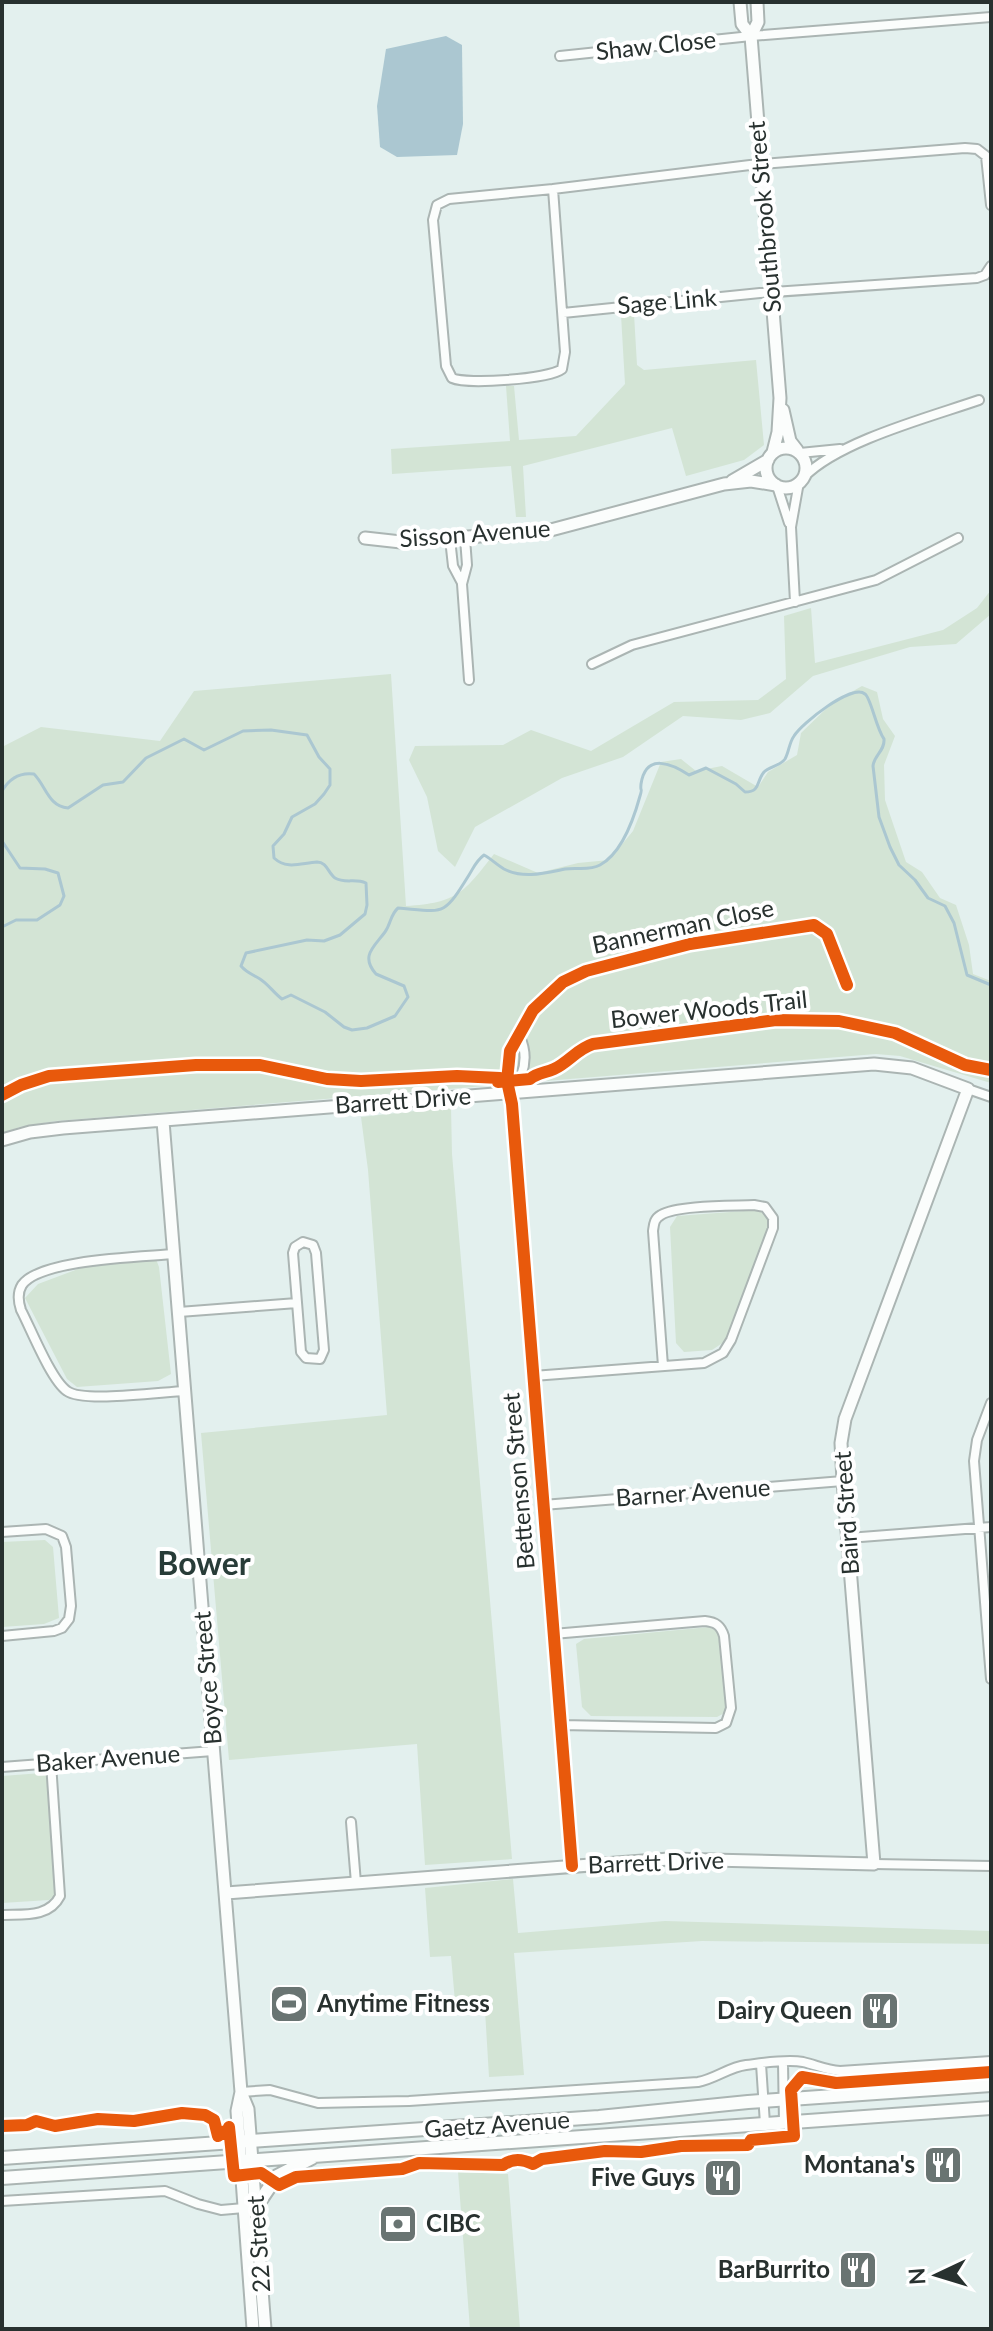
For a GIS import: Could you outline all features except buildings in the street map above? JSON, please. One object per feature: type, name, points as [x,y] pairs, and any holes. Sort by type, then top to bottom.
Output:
[{"type":"main road","name":"Gaetz Avenue","points":[[2,2158],[599,2117],[763,2101],[991,2085]]},
{"type":"main road","name":"Gaetz Avenue","points":[[2,2178],[991,2108]]},
{"type":"main road","points":[[251,2208],[277,2176],[318,2155]]},
{"type":"street","name":"Southbrook Street","points":[[740,2],[742,24],[751,36]]},
{"type":"street","name":"Southbrook Street","points":[[757,2],[758,22],[751,36],[780,398],[778,432],[770,456]]},
{"type":"street","name":"Shaw Close","points":[[560,56],[751,36],[991,17]]},
{"type":"street","points":[[553,189],[565,361],[557,373],[467,382],[452,378],[446,366],[433,220],[437,205],[449,199],[761,164],[972,148],[980,151],[988,162],[991,205]]},
{"type":"street","name":"Sage Link","points":[[563,313],[772,292],[977,278],[985,275],[991,266]]},
{"type":"street","name":"Southbrook Street","points":[[780,398],[790,441],[798,452]]},
{"type":"street","points":[[776,485],[787,488],[802,480],[814,466],[845,448],[979,400]]},
{"type":"street","points":[[791,527],[776,485],[768,477],[770,456],[784,448],[798,452],[845,448]]},
{"type":"street","points":[[795,602],[791,527],[805,463],[798,452]]},
{"type":"street","name":"Sisson Avenue","points":[[724,484],[749,473],[770,456]]},
{"type":"street","name":"Sisson Avenue","points":[[365,538],[401,542],[547,531],[724,484],[752,481],[776,485]]},
{"type":"street","points":[[465,538],[467,565],[462,584],[469,680]]},
{"type":"street","points":[[592,664],[632,645],[876,580],[958,538]]},
{"type":"street","points":[[450,539],[453,566],[462,584]]},
{"type":"street","name":"Bannerman Close","points":[[520,1037],[533,1010],[543,998],[563,982],[586,971],[690,944],[801,925],[814,925],[824,930],[847,985]]},
{"type":"street","points":[[511,1093],[521,1080],[526,1051],[520,1037]]},
{"type":"street","name":"Bettenson Street","points":[[520,1037],[510,1051],[507,1081],[511,1093],[572,1866]]},
{"type":"street","name":"Barrett Drive","points":[[2,1140],[45,1130],[874,1064],[920,1070],[991,1097]]},
{"type":"street","name":"Baird Street","points":[[874,1864],[841,1443],[845,1419],[968,1089]]},
{"type":"street","name":"Boyce Street","points":[[163,1121],[241,2092],[248,2109],[246,2143]]},
{"type":"street","points":[[533,1376],[663,1366],[708,1362],[721,1355],[728,1346],[773,1228],[773,1218],[765,1207],[754,1205],[673,1211],[654,1221],[663,1366]]},
{"type":"street","points":[[303,1242],[313,1245],[316,1253],[324,1350],[320,1359],[306,1358],[301,1352],[297,1303],[293,1253],[295,1247],[303,1242]]},
{"type":"street","points":[[174,1254],[67,1265],[32,1277],[22,1285],[19,1298],[21,1310],[54,1375],[68,1392],[87,1397],[185,1391]]},
{"type":"street","points":[[179,1312],[297,1303]]},
{"type":"street","points":[[991,1403],[974,1451],[991,1679]]},
{"type":"street","name":"Barner Avenue","points":[[543,1505],[843,1481]]},
{"type":"street","points":[[848,1538],[991,1527]]},
{"type":"street","points":[[2,1532],[46,1529],[62,1536],[66,1547],[71,1606],[69,1619],[58,1630],[2,1636]]},
{"type":"street","points":[[553,1634],[705,1621],[715,1623],[724,1636],[731,1708],[726,1723],[716,1728],[561,1725]]},
{"type":"street","name":"Baker Avenue","points":[[2,1767],[213,1751]]},
{"type":"street","points":[[2,1915],[45,1911],[56,1904],[60,1896],[51,1763]]},
{"type":"street","points":[[351,1822],[356,1883]]},
{"type":"street","name":"Barrett Drive","points":[[226,1893],[689,1858],[991,1866]]},
{"type":"street","points":[[241,2092],[270,2090],[318,2103],[409,2101],[698,2082],[739,2066],[761,2064],[804,2062],[840,2071],[991,2061]]},
{"type":"street","points":[[783,2063],[784,2123]]},
{"type":"street","points":[[761,2064],[765,2124]]},
{"type":"street","name":"22 Street","points":[[246,2143],[265,2329]]},
{"type":"street","points":[[2,2201],[165,2191],[221,2210],[251,2208]]},
{"type":"street","name":"22 Street","points":[[251,2208],[253,2329]]},
{"type":"green space","points":[[634,314],[637,365],[644,370],[756,360],[764,445],[744,460],[686,476],[672,428],[523,466],[526,517],[516,517],[511,466],[392,474],[391,449],[510,441],[506,386],[514,386],[519,440],[576,436],[625,384],[621,315]]},
{"type":"green space","points":[[991,590],[991,614],[956,644],[910,647],[813,676],[770,713],[741,720],[683,716],[623,757],[562,778],[475,827],[455,867],[438,851],[427,797],[409,760],[415,746],[503,745],[531,730],[591,751],[674,702],[758,700],[786,679],[784,616],[811,608],[815,663],[943,630],[977,608]]},
{"type":"green space","points":[[391,674],[406,906],[437,902],[458,893],[494,854],[538,873],[578,863],[609,860],[633,831],[661,762],[681,759],[696,771],[722,766],[758,787],[768,772],[797,755],[801,733],[832,703],[862,686],[877,692],[883,719],[895,736],[884,765],[885,800],[906,862],[922,872],[940,898],[956,905],[969,945],[973,974],[991,981],[991,1083],[900,1056],[876,1054],[56,1121],[2,1133],[2,747],[41,727],[160,741],[194,691]]},
{"type":"green space","points":[[451,1107],[452,1154],[512,1859],[425,1865],[417,1744],[229,1760],[201,1433],[387,1415],[361,1117]]},
{"type":"green space","points":[[757,1210],[770,1216],[773,1224],[730,1338],[712,1350],[684,1352],[676,1343],[670,1227],[677,1216]]},
{"type":"green space","points":[[156,1259],[171,1374],[158,1381],[77,1387],[67,1379],[25,1298],[38,1284],[86,1266]]},
{"type":"green space","points":[[45,1540],[53,1547],[59,1618],[44,1624],[2,1627],[2,1542]]},
{"type":"green space","points":[[709,1627],[721,1634],[730,1710],[717,1717],[591,1716],[582,1707],[576,1644],[584,1639]]},
{"type":"green space","points":[[42,1773],[52,1779],[61,1890],[49,1900],[2,1903],[2,1776]]},
{"type":"green space","points":[[513,1879],[518,1933],[665,1921],[991,1931],[991,1944],[702,1941],[514,1953],[524,2075],[489,2077],[485,2010],[456,2013],[451,1956],[430,1957],[425,1888]]},
{"type":"green space","points":[[458,2172],[508,2174],[520,2329],[470,2329]]},
{"type":"water","points":[[446,36],[462,45],[463,124],[457,155],[397,157],[380,147],[377,106],[386,49]]},
{"type":"waterway","points":[[2,791],[15,777],[34,774],[52,800],[68,808],[103,785],[123,782],[146,758],[184,739],[204,750],[243,731],[271,730],[307,735],[330,769],[330,785],[315,804],[292,817],[284,834],[273,846],[274,858],[289,865],[320,862],[339,880],[366,883],[365,914],[340,935],[324,941],[307,940],[246,953],[241,966],[282,999],[291,995],[352,1030],[367,1028],[395,1016],[408,997],[404,986],[376,974],[369,962],[370,952],[398,908],[434,910],[448,905],[484,855],[504,869],[526,874],[600,865],[615,852],[631,824],[648,768],[660,763],[689,775],[706,768],[750,792],[756,788],[764,772],[785,759],[792,739],[806,723],[827,706],[859,692],[867,697],[884,739],[873,766],[879,817],[890,847],[899,865],[928,898],[945,906],[954,923],[967,975],[991,985]]},
{"type":"waterway","points":[[2,841],[20,868],[58,873],[64,896],[60,905],[37,920],[16,920],[2,927]]},
{"type":"cycle path","points":[[572,1866],[512,1104],[507,1081],[510,1051],[533,1010],[563,982],[586,971],[690,944],[814,925],[827,934],[847,985]]},
{"type":"cycle path","name":"Bower Woods Trail","points":[[498,1082],[530,1079],[559,1066],[593,1044],[776,1020],[839,1021],[895,1033],[965,1065],[991,1070]]},
{"type":"cycle path","points":[[2,1095],[49,1076],[196,1065],[260,1065],[327,1079],[361,1081],[457,1076],[500,1078],[498,1082]]},
{"type":"cycle path","points":[[229,2127],[234,2176],[261,2173],[279,2185],[296,2177],[402,2169],[419,2163],[503,2165],[518,2160],[533,2164],[542,2159],[605,2151],[641,2152],[681,2146],[748,2145],[751,2140],[794,2136],[791,2090],[802,2077],[836,2083],[991,2072]]},
{"type":"cycle path","points":[[2,2126],[27,2125],[36,2121],[55,2126],[98,2119],[134,2121],[182,2113],[205,2115],[214,2120],[218,2136],[227,2130]]},
{"type":"place","name":"Anytime Fitness","points":[[289,2004]]},
{"type":"place","name":"Dairy Queen","points":[[880,2011]]},
{"type":"place","name":"Montana's","points":[[943,2165]]},
{"type":"place","name":"Five Guys","points":[[723,2178]]},
{"type":"place","name":"CIBC","points":[[398,2224]]},
{"type":"place","name":"BarBurrito","points":[[858,2270]]},
{"type":"district","name":"Bower","points":[[204,1564]]}]
